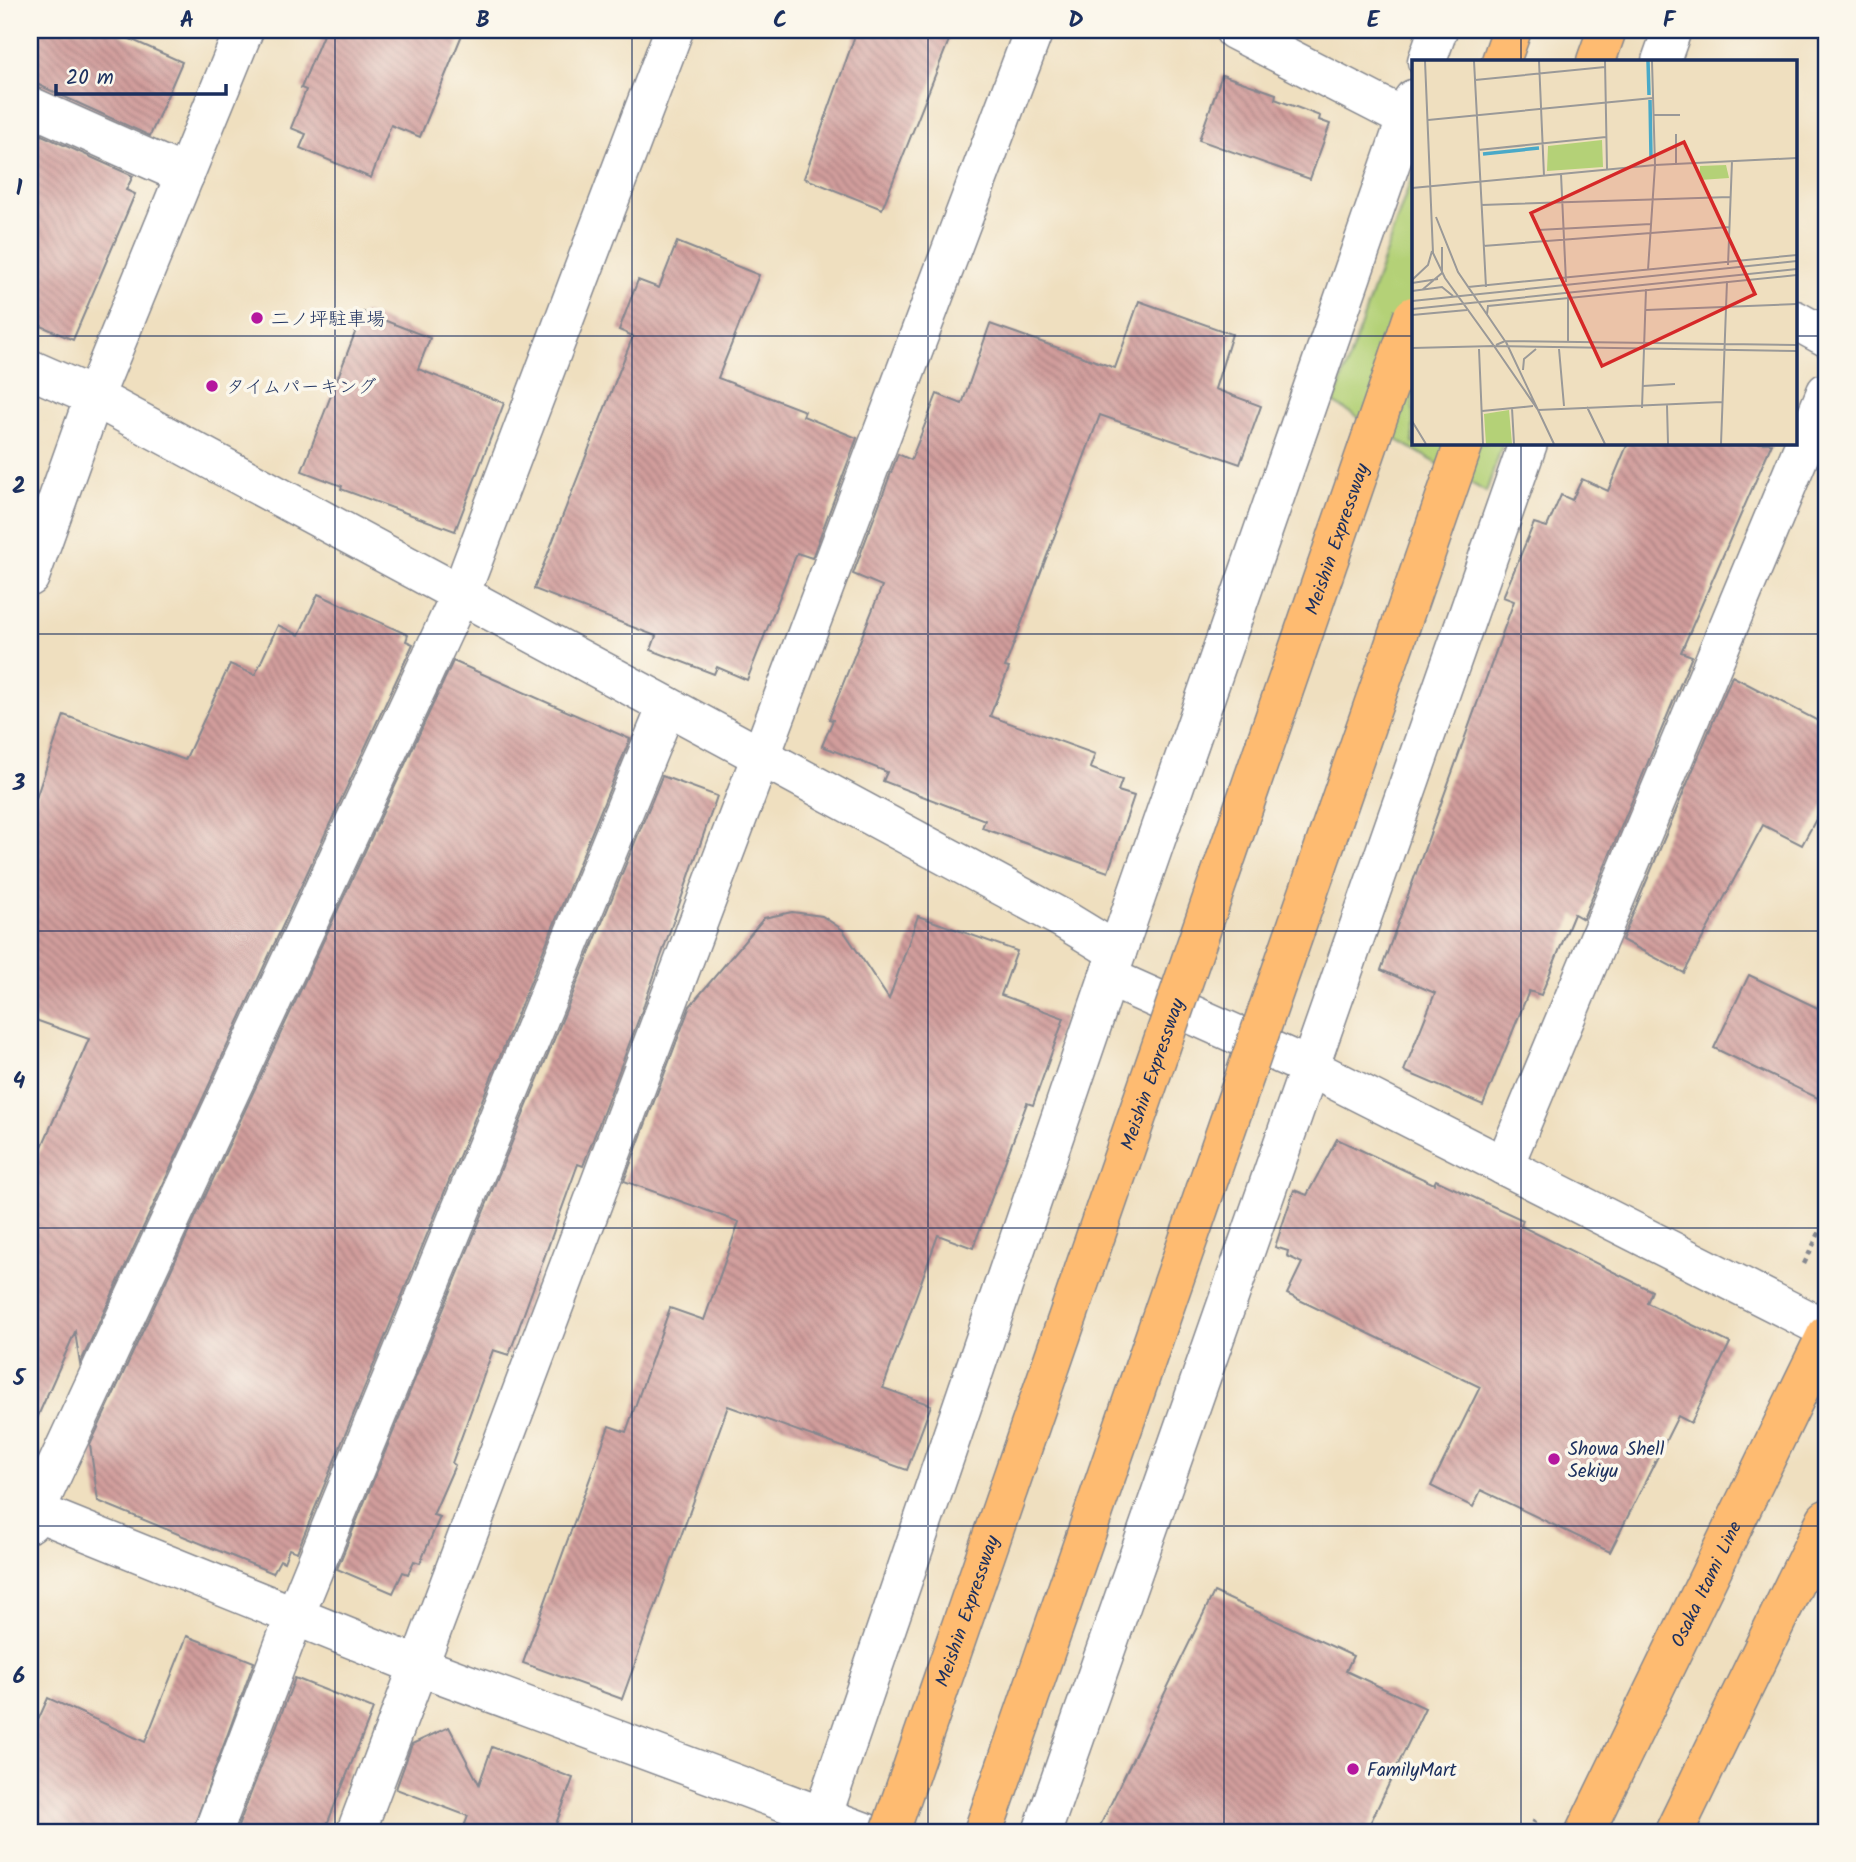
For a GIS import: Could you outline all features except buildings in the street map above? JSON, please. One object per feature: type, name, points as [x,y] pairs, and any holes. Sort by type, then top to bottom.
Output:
[{"type":"main road","points":[[1501,60],[1512,30]]},
{"type":"main road","points":[[1596,60],[1607,30]]},
{"type":"main road","name":"Meishin Expressway","points":[[890,1832],[1412,319]]},
{"type":"main road","points":[[983,1832],[1464,444]]},
{"type":"main road","name":"Osaka Itami Line","points":[[1585,1832],[1826,1335]]},
{"type":"main road","points":[[1674,1832],[1826,1519]]},
{"type":"street","points":[[30,577],[94,397],[244,30]]},
{"type":"street","points":[[674,30],[460,595],[31,1515],[295,1615],[820,1825],[864,1832]]},
{"type":"street","points":[[356,1832],[1034,30]]},
{"type":"street","points":[[820,1825],[1113,964],[1411,113],[1234,30]]},
{"type":"street","points":[[1427,60],[1438,30]]},
{"type":"street","points":[[1661,60],[1672,30]]},
{"type":"street","points":[[30,106],[185,175]]},
{"type":"street","points":[[1797,321],[1826,337]]},
{"type":"street","points":[[30,369],[94,397],[1063,919],[1113,964],[1309,1067],[1826,1329]]},
{"type":"street","points":[[1504,1166],[1826,392]]},
{"type":"street","points":[[1042,1832],[1528,444]]},
{"type":"street","points":[[213,1832],[295,1615],[667,706]]},
{"type":"green space","points":[[1412,176],[1412,444],[1503,444],[1486,492],[1334,403]]},
{"type":"place","name":"二ノ坪駐車場","points":[[257,318]]},
{"type":"place","name":"タイムパーキング","points":[[212,386]]},
{"type":"place","name":"Showa Shell Sekiyu","points":[[1554,1459]]},
{"type":"place","name":"FamilyMart","points":[[1353,1769]]}]
